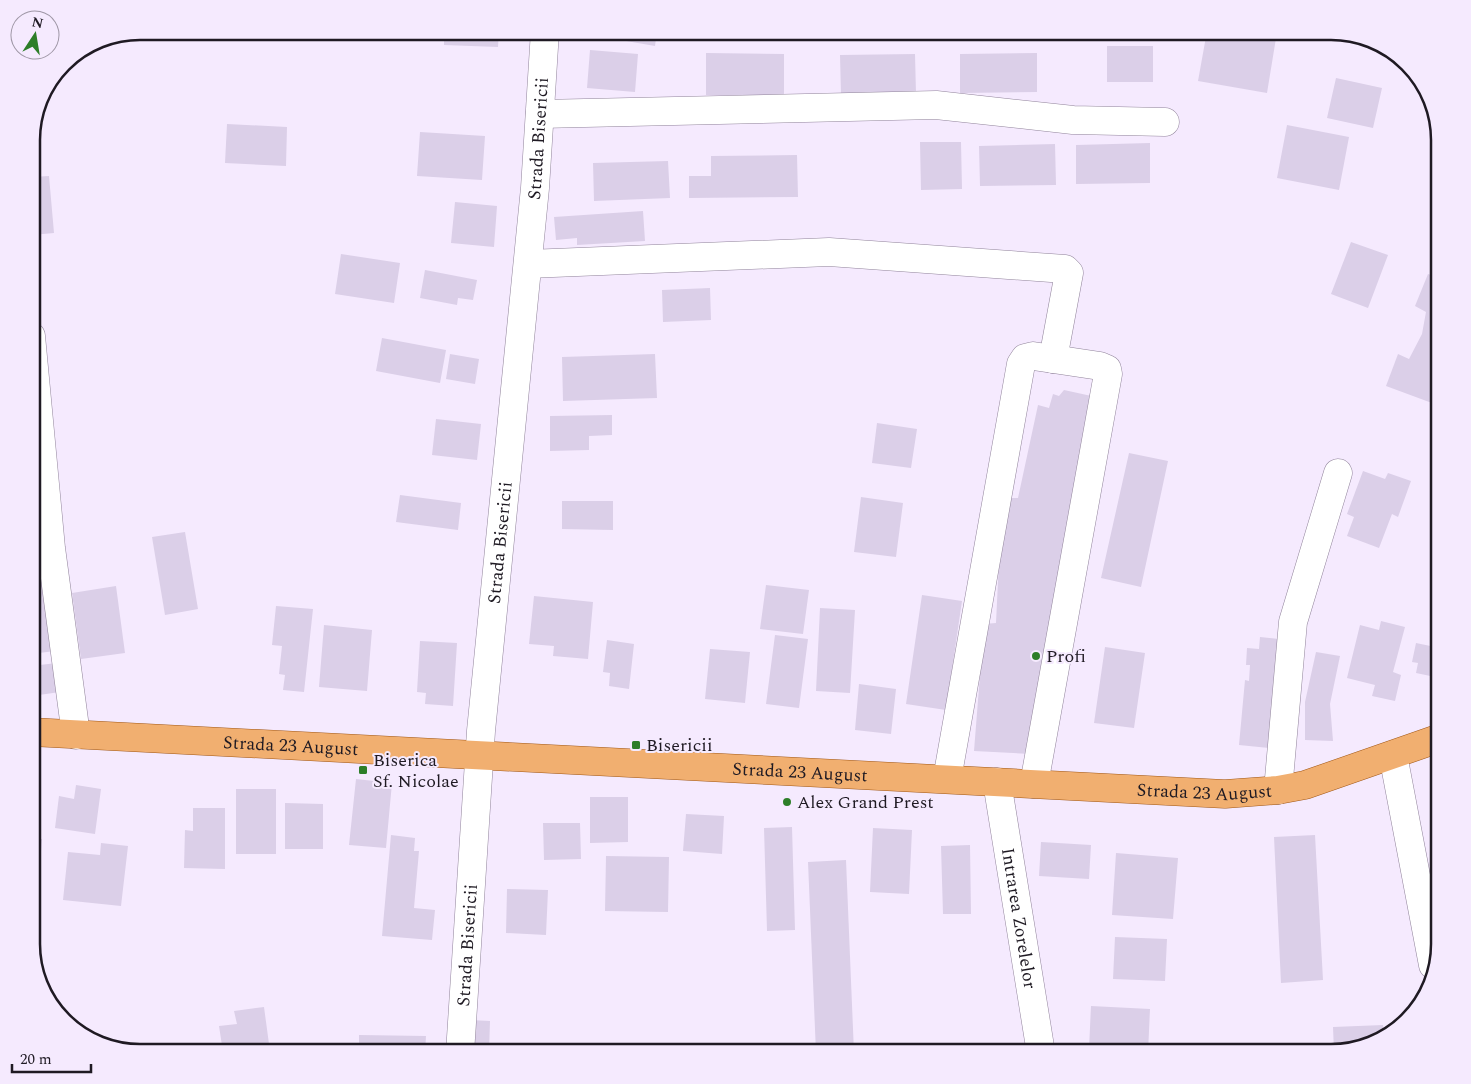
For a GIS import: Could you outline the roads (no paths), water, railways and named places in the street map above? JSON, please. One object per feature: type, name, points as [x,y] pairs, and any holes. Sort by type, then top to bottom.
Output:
[{"type":"main road","name":"Strada 23 August","points":[[40,733],[1225,794],[1278,790],[1305,785],[1431,741]]},
{"type":"street","name":"Strada Bisericii","points":[[461,1044],[479,755],[528,264],[544,40]]},
{"type":"street","points":[[540,114],[936,105],[1073,120],[1164,122]]},
{"type":"street","points":[[528,264],[830,252],[1065,269],[1069,273],[1053,359]]},
{"type":"street","points":[[947,779],[1021,364],[1025,358],[1033,356],[1100,366],[1107,369],[1108,374],[1034,784]]},
{"type":"street","points":[[40,425],[51,548],[76,735]]},
{"type":"street","points":[[1278,790],[1293,622],[1338,473]]},
{"type":"street","points":[[1393,755],[1430,951]]},
{"type":"street","name":"Intrarea Zorelelor","points":[[997,782],[1040,1044]]},
{"type":"place","name":"Profi","points":[[1036,656]]},
{"type":"place","name":"Bisericii","points":[[636,745]]},
{"type":"place","name":"Biserica Sf. Nicolae","points":[[363,770]]},
{"type":"place","name":"Alex Grand Prest","points":[[787,802]]}]
